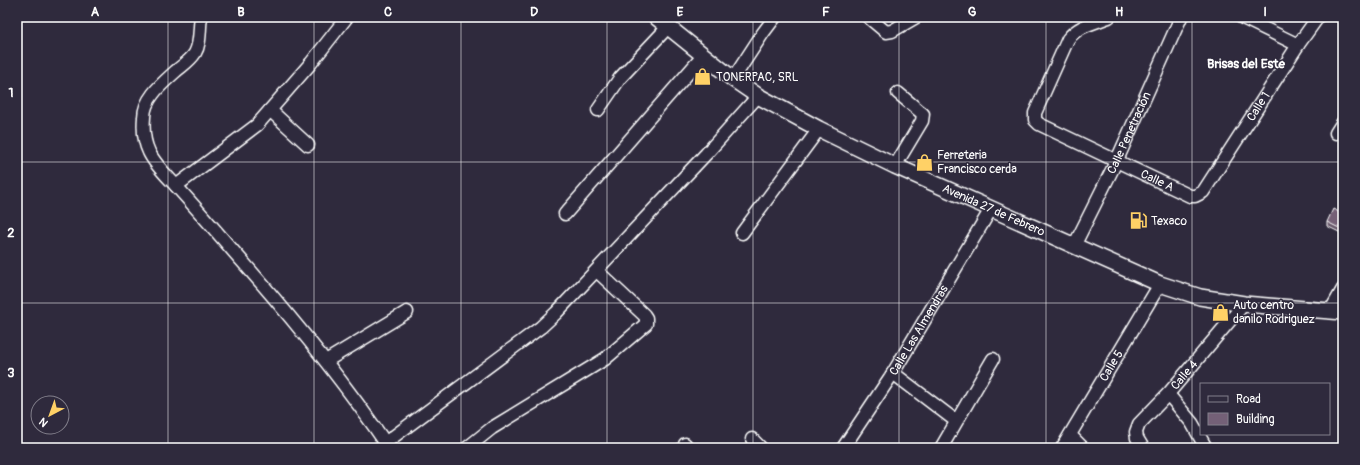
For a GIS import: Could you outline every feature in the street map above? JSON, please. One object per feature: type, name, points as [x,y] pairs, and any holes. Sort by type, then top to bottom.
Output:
[{"type":"main road","name":"Avenida 27 de Febrero","points":[[656,17],[702,56],[733,79],[758,96],[819,129],[895,166],[1160,284],[1200,297],[1244,304],[1337,311]]},
{"type":"street","points":[[201,17],[196,52],[189,62],[175,72],[151,97],[144,110],[145,139],[149,152],[176,186],[261,282],[326,361],[387,446],[541,327],[556,313],[706,154],[758,96]]},
{"type":"street","points":[[176,186],[257,125],[312,63],[347,17]]},
{"type":"street","points":[[733,79],[776,17]]},
{"type":"street","points":[[868,17],[886,32],[892,31],[916,17]]},
{"type":"street","name":"Calle A","points":[[1109,17],[1081,27],[1073,32],[1068,39],[1034,116],[1035,120],[1040,124],[1190,196],[1199,195]]},
{"type":"street","name":"Calle Penetración","points":[[1074,246],[1117,160],[1181,17]]},
{"type":"street","points":[[1241,17],[1298,45]]},
{"type":"street","name":"Calle 1","points":[[1199,195],[1205,189],[1298,45],[1318,17]]},
{"type":"street","points":[[598,110],[620,78],[668,27]]},
{"type":"street","points":[[565,214],[702,56]]},
{"type":"street","points":[[895,166],[922,121],[923,114],[898,93]]},
{"type":"street","points":[[270,110],[308,145]]},
{"type":"street","points":[[1336,133],[1343,122]]},
{"type":"street","points":[[742,232],[819,129]]},
{"type":"street","name":"Calle Las Almendras","points":[[843,448],[893,373],[991,209]]},
{"type":"street","points":[[467,448],[492,428],[605,359],[646,324],[644,314],[597,271]]},
{"type":"street","name":"Calle 5","points":[[1062,448],[1160,284]]},
{"type":"street","points":[[1337,311],[1343,289]]},
{"type":"street","name":"Calle 4","points":[[1143,448],[1137,438],[1137,428],[1168,394],[1244,304]]},
{"type":"street","points":[[326,361],[408,312]]},
{"type":"street","points":[[941,448],[993,359]]},
{"type":"street","points":[[893,373],[956,421]]},
{"type":"street","points":[[1168,394],[1192,423],[1206,448]]},
{"type":"street","points":[[1070,435],[1083,448]]},
{"type":"street","points":[[752,439],[761,448]]},
{"type":"building","points":[[1333,209],[1343,214],[1343,230],[1327,222]]},
{"type":"place","name":"TONERPAC, SRL","points":[[703,77]]},
{"type":"place","name":"Ferreteria Francisco cerda","points":[[924,162]]},
{"type":"place","name":"Texaco","points":[[1138,221]]},
{"type":"place","name":"Auto centro danilo Rodriguez","points":[[1220,312]]},
{"type":"district","name":"Brisas del Este","points":[[1246,63]]}]
